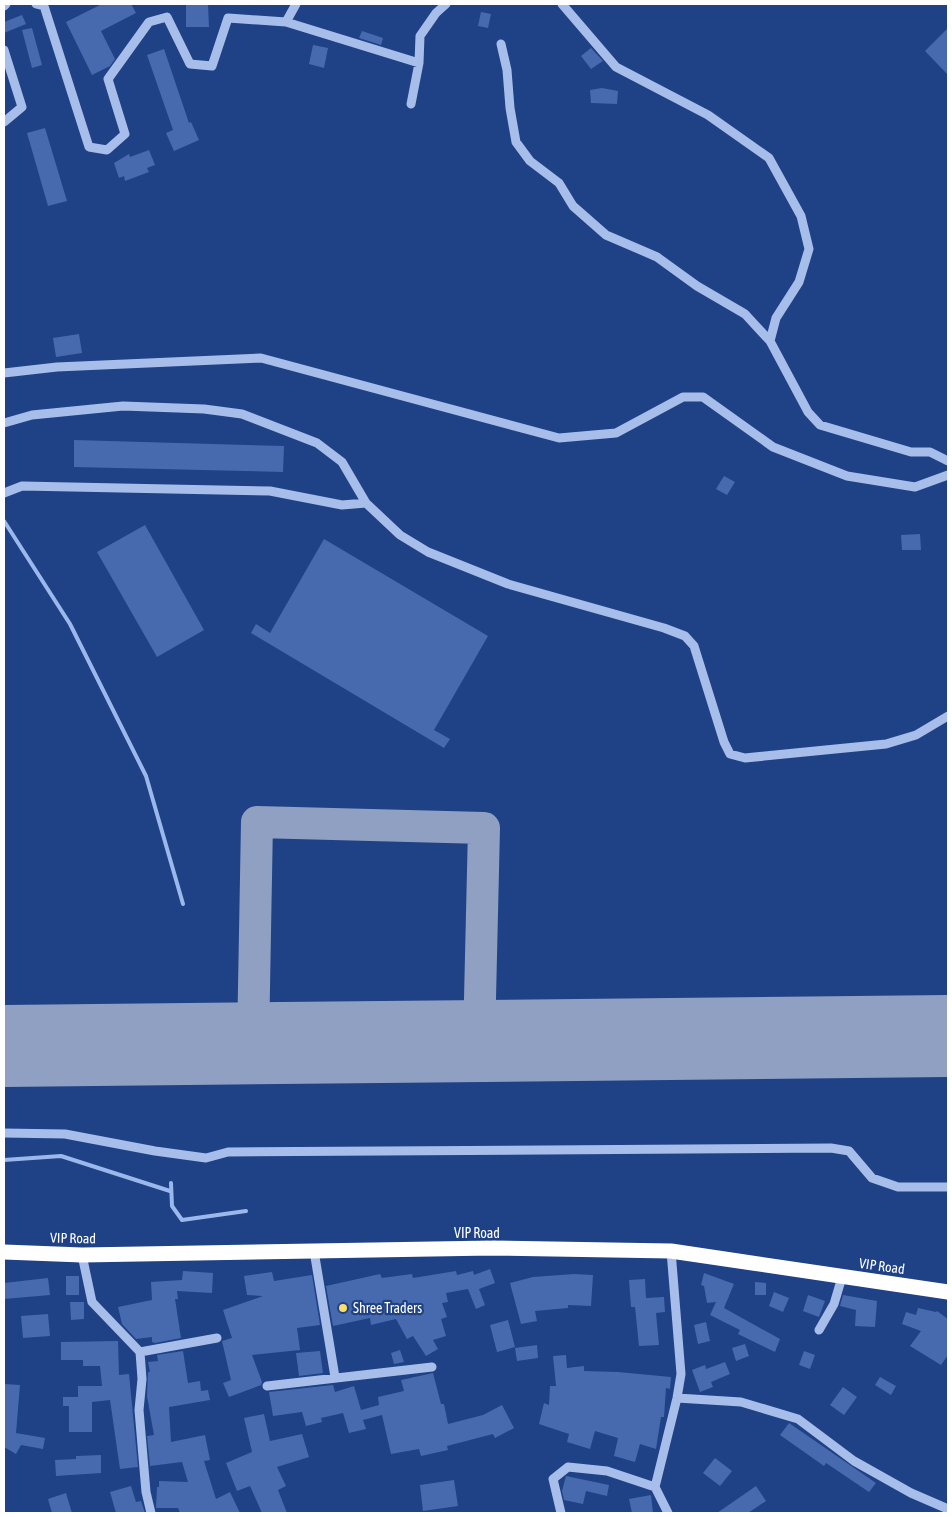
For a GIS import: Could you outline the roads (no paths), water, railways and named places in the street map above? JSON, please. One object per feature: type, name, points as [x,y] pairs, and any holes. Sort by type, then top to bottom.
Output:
[{"type":"highway","name":"VIP Road","points":[[4,1252],[82,1255],[492,1248],[671,1251],[948,1292]]},
{"type":"street","points":[[36,4],[44,6],[89,147],[106,150],[125,134],[108,78],[149,22],[167,16],[190,64],[212,66],[228,18],[286,22],[419,63]]},
{"type":"street","points":[[286,22],[296,4]]},
{"type":"street","points":[[411,104],[419,63],[420,36],[436,13],[446,4]]},
{"type":"street","points":[[562,4],[616,67],[708,115],[769,158],[802,216],[810,249],[800,282],[776,318],[770,341]]},
{"type":"street","points":[[501,44],[507,70],[516,142],[530,161],[559,183],[573,206],[606,235],[657,257],[697,286],[745,314],[770,341],[808,412],[820,425],[911,452],[930,452],[948,461]]},
{"type":"street","points":[[4,50],[22,107],[4,122]]},
{"type":"street","points":[[4,373],[57,367],[261,358],[559,438],[616,433],[683,397],[703,398],[773,447],[847,476],[915,487],[948,475]]},
{"type":"street","points":[[4,423],[32,415],[122,406],[204,409],[242,414],[317,443],[342,462],[366,503],[400,535],[428,552],[508,584],[664,628],[685,636],[694,646],[724,742],[730,754],[745,758],[886,744],[916,735],[948,716]]},
{"type":"street","points":[[4,493],[9,489],[22,486],[270,491],[342,506],[366,503]]},
{"type":"street","points":[[4,1133],[65,1134],[155,1151],[206,1158],[228,1152],[831,1148],[849,1151],[872,1178],[898,1187],[948,1186]]},
{"type":"street","points":[[314,1251],[335,1377]]},
{"type":"street","points":[[668,1513],[655,1486],[677,1398],[681,1374],[671,1251]]},
{"type":"street","points":[[82,1255],[92,1302],[140,1352],[142,1379],[139,1410],[146,1492],[151,1513]]},
{"type":"street","points":[[819,1330],[834,1304],[842,1277]]},
{"type":"street","points":[[140,1352],[217,1338]]},
{"type":"street","points":[[267,1386],[432,1366]]},
{"type":"street","points":[[677,1398],[741,1402],[798,1419],[854,1462],[911,1493],[948,1509]]},
{"type":"street","points":[[561,1513],[553,1479],[568,1467],[607,1471],[655,1486]]},
{"type":"waterway","points":[[4,521],[70,624],[146,776],[183,904]]},
{"type":"waterway","points":[[4,1160],[61,1156],[170,1191]]},
{"type":"waterway","points":[[171,1183],[172,1206],[182,1220],[246,1211]]},
{"type":"place","name":"Shree Traders","points":[[343,1308]]}]
